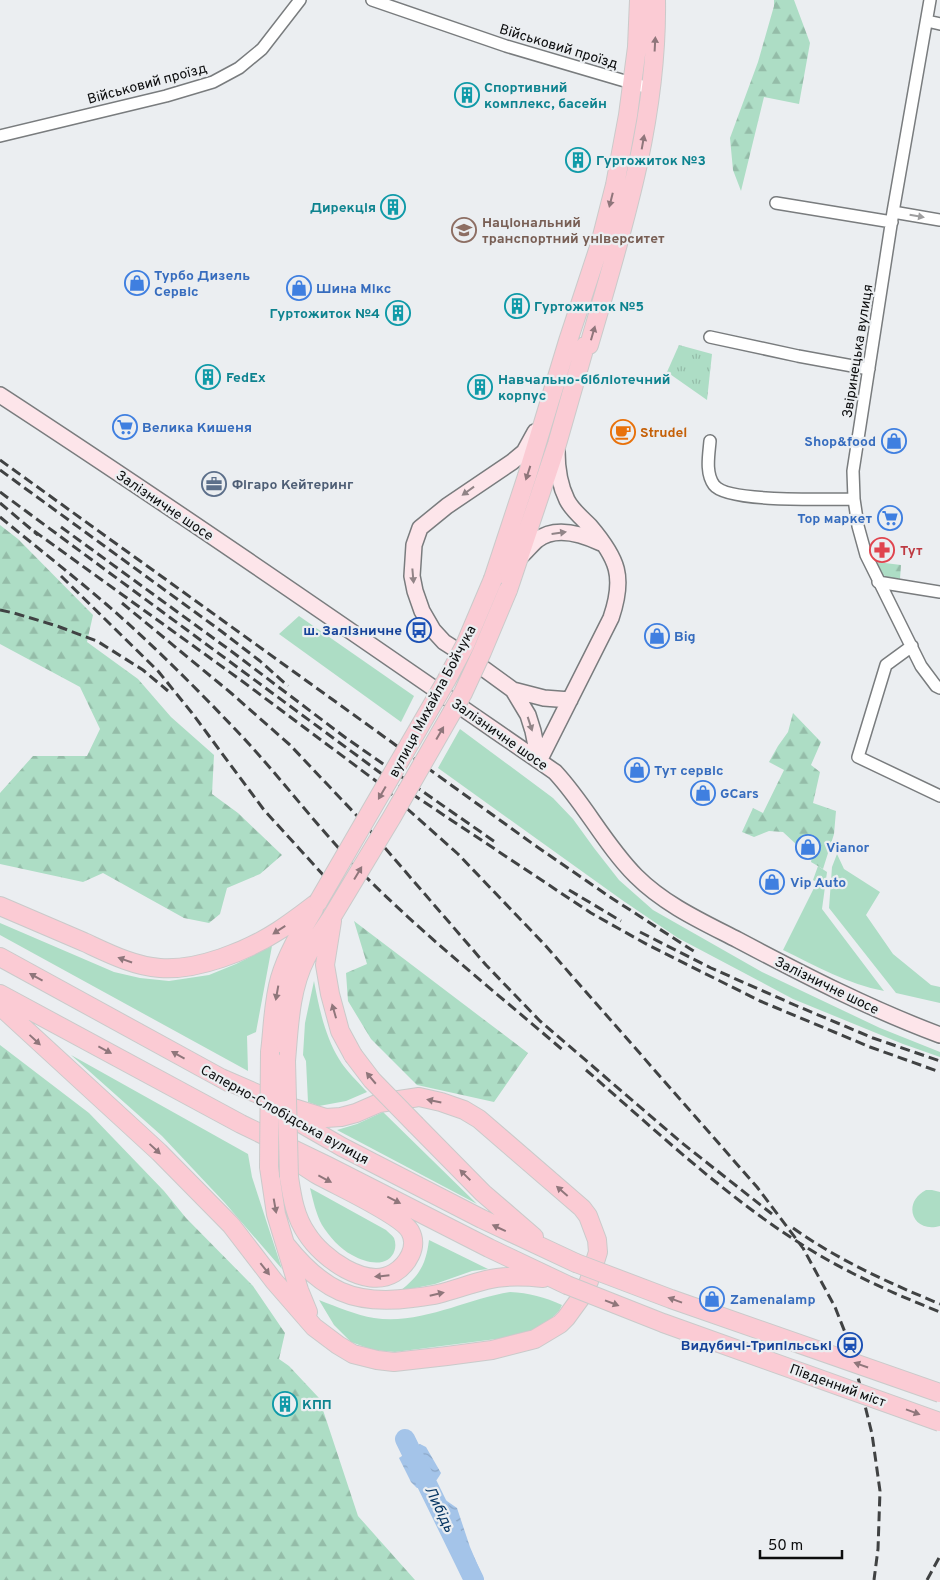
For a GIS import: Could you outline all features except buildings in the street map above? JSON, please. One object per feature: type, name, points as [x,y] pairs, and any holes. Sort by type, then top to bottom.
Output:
[{"type":"main road","name":"вулиця Михайла Бойчука","points":[[314,1327],[299,1290],[276,1214],[269,1167],[270,1052],[279,979],[288,957],[318,902],[446,681],[465,645],[493,579],[528,476],[568,341],[600,244],[623,149],[637,47],[639,0]]},
{"type":"main road","name":"вулиця Михайла Бойчука","points":[[241,1124],[315,1174],[397,1218],[409,1230],[413,1239],[408,1260],[401,1268],[388,1276],[359,1275],[343,1268],[326,1255],[307,1235],[293,1204],[289,1177],[286,1060],[290,1017],[296,985],[306,958],[392,818],[463,693],[508,590],[557,444],[585,346],[589,345],[632,193],[652,89],[656,0]]},
{"type":"main road","points":[[0,906],[114,956],[141,965],[184,968],[205,964],[262,941],[279,931],[318,902]]},
{"type":"main road","points":[[332,915],[326,965],[330,994],[340,1031],[353,1055],[372,1080],[483,1193],[554,1253]]},
{"type":"main road","name":"Саперно-Слобідська вулиця","points":[[0,957],[221,1078],[342,1147],[482,1220],[576,1263]]},
{"type":"main road","name":"Саперно-Слобідська вулиця","points":[[0,994],[241,1124],[489,1248],[562,1282]]},
{"type":"main road","points":[[0,1006],[159,1152],[230,1225],[274,1281],[314,1327],[353,1354],[394,1362],[492,1350],[535,1339],[560,1324],[573,1310],[582,1296],[590,1281],[598,1252],[593,1227],[582,1208],[479,1119],[464,1110],[419,1097],[379,1103],[356,1113],[326,1118],[280,1104],[221,1078]]},
{"type":"main road","points":[[286,1244],[301,1264],[320,1280]]},
{"type":"main road","name":"Південний міст","points":[[576,1263],[671,1299],[940,1393]]},
{"type":"main road","points":[[299,1290],[302,1279],[308,1276],[320,1280],[346,1294],[368,1300],[393,1300],[436,1295],[487,1279],[503,1277],[520,1276],[562,1282]]},
{"type":"main road","name":"Південний міст","points":[[562,1282],[663,1323],[940,1422]]},
{"type":"street","name":"Військовий проїзд","points":[[0,136],[166,96],[213,82],[239,68],[262,50],[300,0]]},
{"type":"street","name":"Військовий проїзд","points":[[373,0],[506,46],[652,89]]},
{"type":"street","name":"Звіринецька вулиця","points":[[930,0],[893,217],[853,471],[854,499],[858,526],[866,555],[922,666],[936,686],[940,688]]},
{"type":"street","points":[[927,21],[940,24]]},
{"type":"street","points":[[776,203],[893,217],[940,220]]},
{"type":"street","points":[[710,337],[869,369]]},
{"type":"street","points":[[553,393],[524,452],[447,506],[420,528],[414,545],[412,576],[422,611],[433,630],[444,642],[514,690],[544,698],[570,700]]},
{"type":"street","name":"Залізничне шосе","points":[[0,394],[325,613],[555,772],[615,852],[636,876],[658,895],[686,913],[813,980],[940,1035]]},
{"type":"street","points":[[710,441],[708,468],[714,486],[721,491],[775,499],[854,499]]},
{"type":"street","points":[[539,761],[611,618],[619,585],[617,568],[611,554],[568,501],[560,484],[557,469],[557,444]]},
{"type":"street","points":[[520,557],[539,539],[550,534],[565,532],[582,535],[603,544]]},
{"type":"street","points":[[878,582],[940,592]]},
{"type":"street","points":[[912,646],[886,665],[858,757],[940,796]]},
{"type":"street","points":[[514,690],[528,715],[539,761]]},
{"type":"green space","points":[[774,0],[794,0],[810,43],[799,104],[764,97],[741,191],[733,170],[730,138],[758,62]]},
{"type":"green space","points":[[679,345],[712,354],[707,400],[667,372]]},
{"type":"green space","points":[[0,525],[18,539],[93,615],[87,642],[138,679],[171,717],[214,755],[212,794],[238,813],[282,855],[260,874],[227,888],[220,914],[209,923],[184,918],[103,873],[83,882],[0,864],[0,793],[33,756],[87,756],[100,729],[80,687],[0,644]]},
{"type":"green space","points":[[877,562],[901,565],[900,579],[883,577]]},
{"type":"green space","points":[[299,616],[414,696],[401,722],[279,634]]},
{"type":"green space","points":[[793,713],[821,742],[811,765],[820,772],[813,803],[836,811],[834,834],[823,869],[811,862],[813,852],[797,845],[783,832],[769,831],[754,837],[742,832],[753,808],[763,813],[784,770],[769,762],[788,732]]},
{"type":"green space","points":[[460,729],[553,798],[573,819],[619,880],[653,910],[762,972],[880,1028],[940,1052],[940,1057],[793,999],[678,938],[622,900],[438,768]]},
{"type":"green space","points":[[837,854],[844,869],[880,892],[866,915],[893,954],[931,985],[940,987],[940,1003],[896,993],[829,908],[832,867]]},
{"type":"green space","points":[[818,866],[827,872],[822,909],[884,991],[845,979],[783,950],[817,882],[813,880]]},
{"type":"green space","points":[[354,921],[528,1053],[494,1102],[417,1085],[371,1039],[348,1001],[346,973],[367,964]]},
{"type":"green space","points":[[0,923],[114,972],[140,978],[169,981],[209,975],[272,946],[256,1032],[247,1036],[248,1071],[0,935]]},
{"type":"green space","points":[[314,981],[323,1021],[334,1050],[345,1068],[367,1092],[346,1101],[319,1106],[308,1102],[306,1061],[303,1055],[305,1023]]},
{"type":"green space","points":[[0,1045],[89,1113],[164,1191],[186,1218],[253,1286],[285,1333],[279,1359],[289,1366],[319,1398],[358,1516],[415,1580],[0,1580]]},
{"type":"green space","points":[[71,1055],[248,1154],[252,1177],[282,1269],[225,1203],[162,1136]]},
{"type":"green space","points":[[383,1112],[477,1204],[337,1130],[357,1124]]},
{"type":"green space","points":[[310,1188],[386,1230],[395,1242],[392,1256],[386,1261],[370,1262],[355,1257],[343,1249],[331,1238],[322,1225],[316,1212]]},
{"type":"green space","points":[[926,1190],[940,1192],[940,1226],[923,1226],[917,1222],[914,1216],[912,1209],[914,1202]]},
{"type":"green space","points":[[429,1240],[488,1269],[472,1271],[435,1284],[400,1291],[417,1275],[424,1263]]},
{"type":"green space","points":[[510,1292],[537,1296],[562,1305],[559,1311],[547,1323],[527,1333],[504,1338],[395,1352],[373,1350],[351,1342],[334,1325],[319,1300],[360,1315],[392,1319],[426,1315],[493,1295]]},
{"type":"water","points":[[420,1444],[426,1447],[441,1473],[432,1485],[417,1488],[411,1482],[399,1458]]},
{"type":"water","points":[[444,1499],[457,1508],[470,1547],[484,1580],[464,1580],[436,1513]]},
{"type":"waterway","name":"Либідь","points":[[405,1439],[474,1580]]},
{"type":"railway","points":[[0,460],[533,844],[695,952]]},
{"type":"railway","points":[[0,470],[221,631],[260,661],[288,686]]},
{"type":"railway","points":[[0,492],[382,774],[591,913],[648,945],[760,1001],[870,1047],[940,1072]]},
{"type":"railway","points":[[0,503],[38,535]]},
{"type":"railway","points":[[0,517],[80,582],[156,649],[252,747],[365,876],[438,944],[565,1052]]},
{"type":"railway","points":[[61,527],[346,738],[498,844]]},
{"type":"railway","points":[[34,531],[242,681],[376,781],[458,854],[544,944],[757,1187],[803,1248],[835,1307],[850,1345],[872,1434],[880,1491],[878,1549],[874,1580]]},
{"type":"railway","points":[[61,576],[158,671],[192,713],[264,810],[325,877]]},
{"type":"railway","points":[[122,603],[231,693],[290,745],[360,819],[486,965],[540,1021],[682,1143],[772,1214]]},
{"type":"railway","points":[[0,610],[57,626],[97,641],[143,670],[168,691]]},
{"type":"railway","points":[[569,890],[621,921]]},
{"type":"railway","points":[[640,932],[711,968],[797,1006],[873,1038],[940,1061]]},
{"type":"railway","points":[[586,1070],[690,1161],[773,1225],[801,1244],[852,1273],[940,1312]]},
{"type":"railway","points":[[793,1228],[810,1240],[864,1270],[940,1304]]},
{"type":"railway","points":[[927,1580],[940,1556]]},
{"type":"place","name":"Спортивний комплекс, басейн","points":[[467,95]]},
{"type":"place","name":"Гуртожиток №3","points":[[578,160]]},
{"type":"place","name":"Дирекція","points":[[393,207]]},
{"type":"place","name":"Національний транспортний університет","points":[[464,230]]},
{"type":"place","name":"Турбо Дизель Сервіс","points":[[137,283]]},
{"type":"place","name":"Шина Мікс","points":[[299,288]]},
{"type":"place","name":"Гуртожиток №5","points":[[517,306]]},
{"type":"place","name":"Гуртожиток №4","points":[[398,313]]},
{"type":"place","name":"FedEx","points":[[208,377]]},
{"type":"place","name":"Навчально-бібліотечний корпус","points":[[480,387]]},
{"type":"place","name":"Велика Кишеня","points":[[125,427]]},
{"type":"place","name":"Strudel","points":[[623,432]]},
{"type":"place","name":"Shop&food","points":[[894,441]]},
{"type":"place","name":"Фігаро Кейтеринг","points":[[214,484]]},
{"type":"place","name":"Top маркет","points":[[890,518]]},
{"type":"place","name":"Тут","points":[[882,550]]},
{"type":"place","name":"ш. Залізничне","points":[[419,630]]},
{"type":"place","name":"Big","points":[[657,636]]},
{"type":"place","name":"Тут сервіс","points":[[637,770]]},
{"type":"place","name":"GCars","points":[[703,793]]},
{"type":"place","name":"Vianor","points":[[808,847]]},
{"type":"place","name":"Vip Auto","points":[[772,882]]},
{"type":"place","name":"Zamenalamp","points":[[712,1299]]},
{"type":"place","name":"Видубичі-Трипільські","points":[[850,1345]]},
{"type":"place","name":"КПП","points":[[285,1404]]}]
